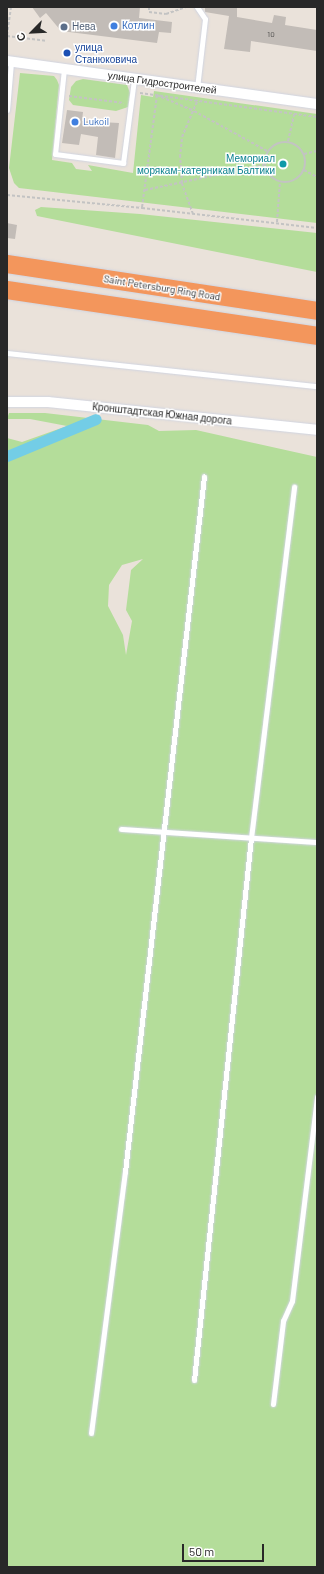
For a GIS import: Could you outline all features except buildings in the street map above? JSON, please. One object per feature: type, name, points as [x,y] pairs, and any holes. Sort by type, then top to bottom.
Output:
[{"type":"highway","name":"Saint Petersburg Ring Road","points":[[7,264],[317,311]]},
{"type":"highway","points":[[7,290],[317,336]]},
{"type":"street","name":"улица Гидростроителей","points":[[9,62],[317,104]]},
{"type":"street","name":"Кронштадтская Южная дорога","points":[[7,402],[48,402],[317,430]]},
{"type":"lane","points":[[197,7],[205,19],[197,88]]},
{"type":"lane","points":[[7,110],[9,62]]},
{"type":"lane","points":[[64,69],[55,154],[123,163],[134,79]]},
{"type":"lane","points":[[7,352],[317,386]]},
{"type":"lane","points":[[91,1433],[121,1211],[204,476]]},
{"type":"lane","points":[[194,1380],[251,838],[294,487]]},
{"type":"lane","points":[[121,829],[317,842]]},
{"type":"lane","points":[[273,1404],[283,1321],[292,1301],[317,1097]]},
{"type":"path","points":[[11,7],[7,36],[46,41]]},
{"type":"path","points":[[149,7],[149,12],[166,14],[186,7]]},
{"type":"path","points":[[132,92],[317,117]]},
{"type":"path","points":[[61,95],[131,104]]},
{"type":"path","points":[[157,95],[192,110],[267,151]]},
{"type":"path","points":[[142,208],[157,95]]},
{"type":"path","points":[[193,214],[182,183],[180,157],[182,138],[197,100]]},
{"type":"path","points":[[288,141],[294,114]]},
{"type":"path","points":[[288,141],[293,143],[304,154],[304,170],[294,180],[280,182],[270,177],[264,165],[267,151],[278,142],[288,141]]},
{"type":"path","points":[[304,154],[317,151]]},
{"type":"path","points":[[145,190],[264,165]]},
{"type":"path","points":[[304,170],[317,177]]},
{"type":"path","points":[[277,223],[280,182]]},
{"type":"path","points":[[7,194],[317,228]]},
{"type":"green space","points":[[20,73],[54,76],[57,80],[59,85],[52,160],[72,163],[76,169],[92,171],[88,165],[133,173],[141,95],[153,97],[154,91],[317,114],[317,223],[19,188],[14,183],[9,168]]},
{"type":"green space","points":[[83,79],[127,85],[130,93],[128,107],[116,111],[73,105],[69,100],[71,87],[76,81]]},
{"type":"green space","points":[[41,207],[140,214],[317,233],[317,272],[37,216],[35,210]]},
{"type":"green space","points":[[9,413],[45,413],[148,425],[159,431],[196,430],[317,457],[317,1567],[7,1567],[7,438],[22,442],[67,426],[30,419],[7,419]],"holes":[[[143,559],[131,570],[126,610],[132,621],[126,655],[123,635],[108,606],[109,585],[122,565]]]},
{"type":"waterway","points":[[7,456],[96,419]]},
{"type":"place","name":"Котлин","points":[[114,26]]},
{"type":"place","name":"Нева","points":[[64,27]]},
{"type":"place","name":"улица Станюковича","points":[[67,53]]},
{"type":"place","name":"Lukoil","points":[[75,122]]},
{"type":"place","name":"Мемориал морякам-катерникам Балтики","points":[[283,164]]}]
